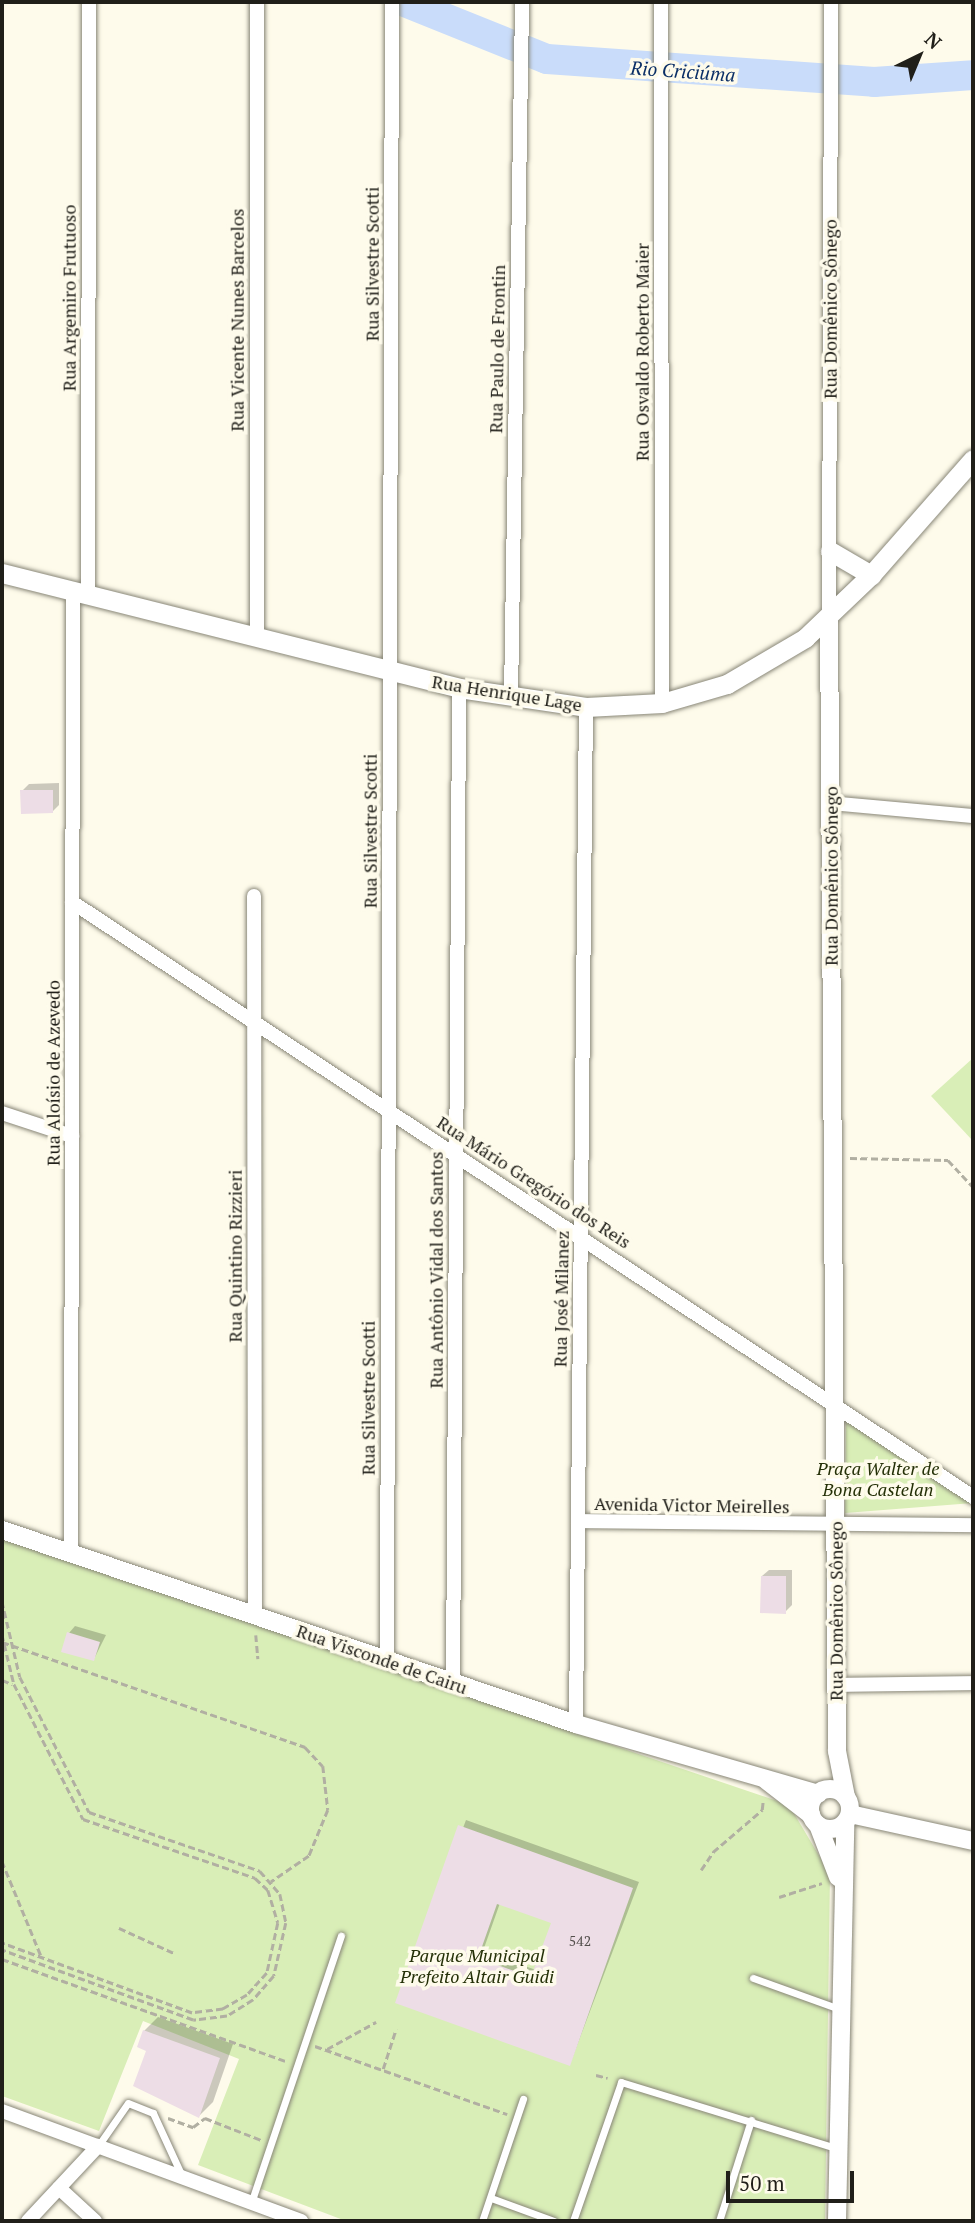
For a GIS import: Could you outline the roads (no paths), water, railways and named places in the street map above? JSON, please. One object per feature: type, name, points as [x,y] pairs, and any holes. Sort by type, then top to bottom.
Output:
[{"type":"main road","name":"Rua Henrique Lage","points":[[2,573],[459,688],[511,698],[586,706],[662,703],[754,671],[829,618],[871,575],[973,458]]},
{"type":"main road","points":[[830,551],[871,575]]},
{"type":"street","name":"Rua Argemiro Frutuoso","points":[[80,593],[89,2]]},
{"type":"street","name":"Rua Vicente Nunes Barcelos","points":[[257,2],[257,638]]},
{"type":"street","name":"Rua Paulo de Frontin","points":[[511,698],[522,2]]},
{"type":"street","name":"Rua Osvaldo Roberto Maier","points":[[661,2],[662,703]]},
{"type":"street","name":"Rua Domênico Sônego","points":[[831,2],[829,618],[837,1751],[847,1811],[839,1880],[837,2221]]},
{"type":"street","name":"Rua Silvestre Scotti","points":[[387,1661],[392,7]]},
{"type":"street","name":"Rua Aloísio de Azevedo","points":[[71,1554],[72,902],[80,593]]},
{"type":"street","name":"Rua Antônio Vidal dos Santos","points":[[453,1684],[459,688]]},
{"type":"street","name":"Rua José Milanez","points":[[576,1724],[586,706]]},
{"type":"street","points":[[830,803],[973,816]]},
{"type":"street","name":"Rua Quintino Rizzieri","points":[[254,896],[255,1616]]},
{"type":"street","name":"Rua Mário Gregório dos Reis","points":[[72,902],[388,1108],[456,1156],[973,1497]]},
{"type":"street","points":[[2,1113],[72,1136]]},
{"type":"street","name":"Avenida Victor Meirelles","points":[[578,1521],[836,1528],[973,1525]]},
{"type":"street","name":"Rua Visconde de Cairu","points":[[2,1530],[576,1724],[820,1793],[847,1811]]},
{"type":"street","points":[[837,1685],[973,1683]]},
{"type":"street","name":"Rua Domênico Sônego","points":[[837,1751],[820,1793],[814,1820],[839,1880]]},
{"type":"street","name":"Rua Visconde de Cairu","points":[[765,1779],[814,1820]]},
{"type":"street","points":[[814,1820],[835,1829],[847,1811],[973,1841]]},
{"type":"street","points":[[2,2112],[301,2221]]},
{"type":"street","points":[[28,2221],[98,2146]]},
{"type":"street","points":[[59,2188],[95,2221]]},
{"type":"lane","points":[[251,2203],[341,1936]]},
{"type":"lane","points":[[753,1978],[837,2008]]},
{"type":"lane","points":[[573,2221],[621,2082],[837,2148]]},
{"type":"lane","points":[[482,2221],[523,2099]]},
{"type":"lane","points":[[98,2146],[128,2103],[153,2113],[182,2177]]},
{"type":"lane","points":[[719,2221],[751,2120]]},
{"type":"lane","points":[[491,2198],[554,2221]]},
{"type":"waterway","name":"Rio Criciúma","points":[[405,2],[547,59],[874,82],[973,75]]},
{"type":"park label","name":"Praça Walter de Bona Castelan","points":[[878,1479]]},
{"type":"park label","name":"Parque Municipal Prefeito Altair Guidi","points":[[477,1966]]}]
